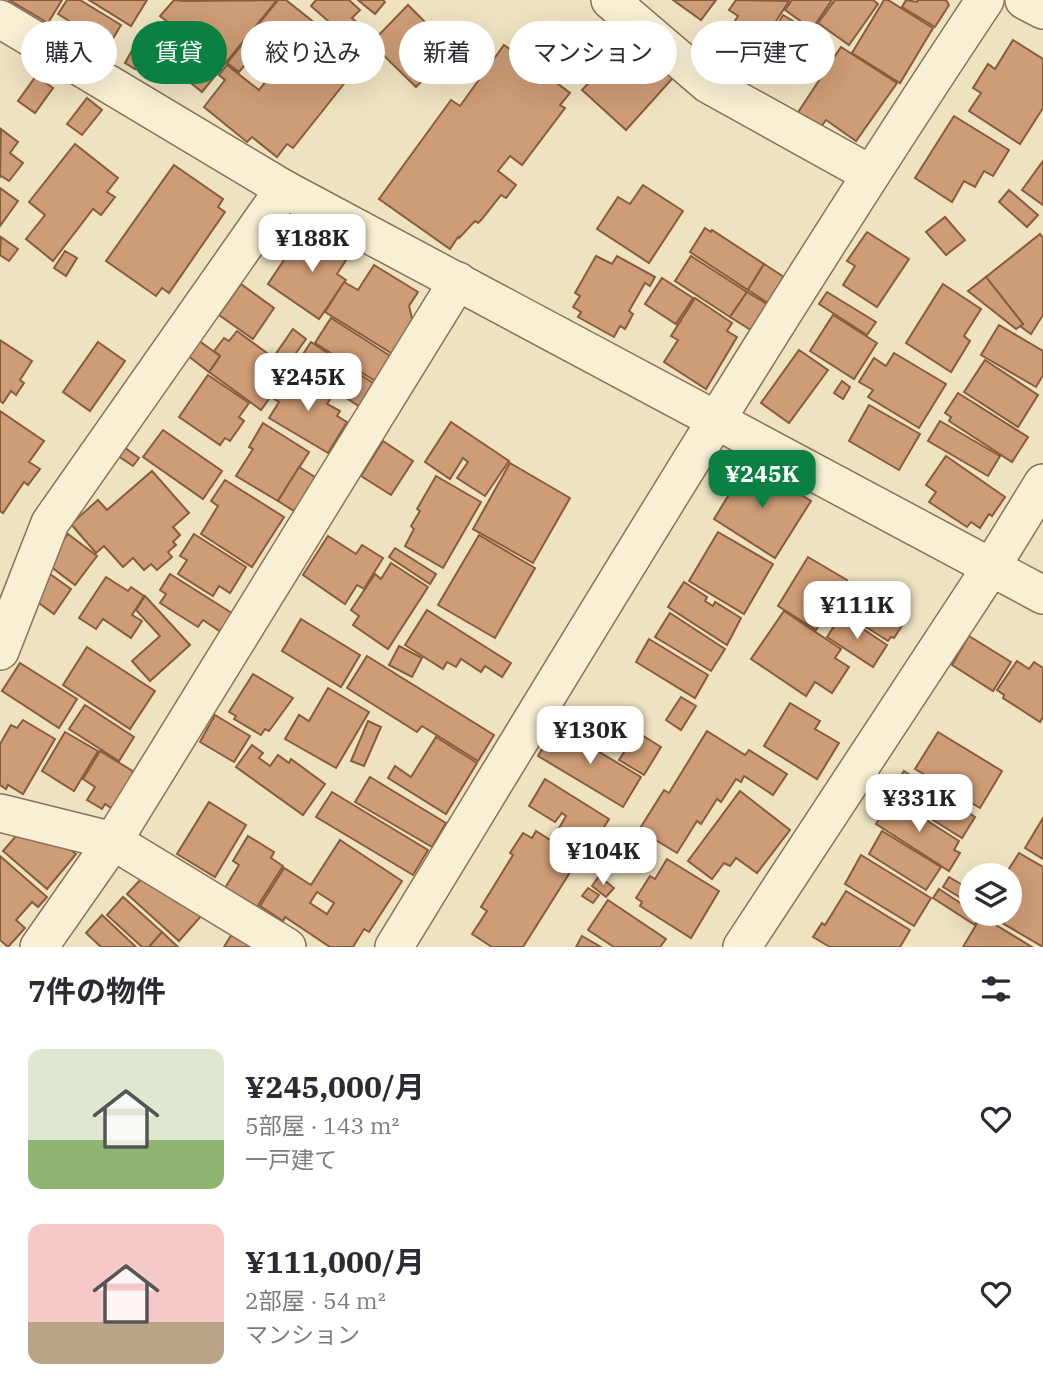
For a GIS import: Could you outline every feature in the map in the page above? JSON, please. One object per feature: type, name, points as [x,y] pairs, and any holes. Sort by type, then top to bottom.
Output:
[{"type":"street","points":[[610,0],[708,84],[870,174]]},
{"type":"street","points":[[394,947],[716,418],[870,174],[985,0]]},
{"type":"street","points":[[1024,0],[1043,10]]},
{"type":"street","points":[[0,19],[284,189],[1043,595]]},
{"type":"street","points":[[0,651],[50,523],[284,189]]},
{"type":"street","points":[[39,947],[113,841],[458,281]]},
{"type":"street","points":[[742,947],[990,569],[1043,483]]},
{"type":"street","points":[[0,813],[113,841],[287,947]]},
{"type":"building","points":[[9,0],[62,0],[49,21],[45,21]]},
{"type":"building","points":[[67,0],[80,0],[114,21],[69,21],[58,14]]},
{"type":"building","points":[[89,0],[147,0],[134,21],[131,21],[131,26]]},
{"type":"building","points":[[174,0],[277,0],[260,21],[241,21],[241,44],[227,61],[227,21],[166,21],[160,16]]},
{"type":"building","points":[[278,0],[286,0],[312,21],[261,21]]},
{"type":"building","points":[[316,0],[349,0],[360,10],[352,18],[355,21],[328,21],[311,6]]},
{"type":"building","points":[[358,0],[383,0],[385,2],[375,14]]},
{"type":"building","points":[[673,0],[716,0],[701,20]]},
{"type":"building","points":[[736,0],[789,1],[776,21],[735,21],[738,16],[729,10]]},
{"type":"building","points":[[792,0],[832,0],[818,21],[801,21],[785,10]]},
{"type":"building","points":[[835,0],[873,0],[878,4],[849,45],[835,35],[835,21],[819,21]]},
{"type":"building","points":[[884,0],[933,28],[900,83],[852,53]]},
{"type":"building","points":[[906,0],[946,0],[949,5],[935,27],[902,7]]},
{"type":"building","points":[[408,5],[424,21],[399,21],[399,70],[385,57],[385,29]]},
{"type":"building","points":[[783,15],[793,21],[779,21]]},
{"type":"building","points":[[1013,40],[1043,59],[1043,108],[1020,144],[969,111],[981,93],[973,88],[988,64],[995,69]]},
{"type":"building","points":[[504,45],[509,49],[509,84],[558,84],[570,93],[560,105],[565,108],[522,165],[510,156],[498,171],[516,185],[506,198],[501,195],[482,219],[478,223],[475,221],[450,249],[379,199],[451,100],[460,106],[476,84],[495,84],[495,57]]},
{"type":"building","points":[[241,46],[241,70],[239,72],[227,63]]},
{"type":"building","points":[[841,47],[897,83],[856,141],[826,120],[820,128],[797,114],[817,84],[835,84],[835,56]]},
{"type":"building","points":[[131,52],[131,67],[125,63]]},
{"type":"building","points":[[227,65],[241,76],[241,84],[251,84],[259,90],[264,84],[344,84],[293,148],[287,144],[277,157],[252,137],[247,142],[204,107],[222,84],[227,84]]},
{"type":"building","points":[[30,84],[47,84],[53,88],[35,113],[18,101]]},
{"type":"building","points":[[192,84],[209,84],[202,92]]},
{"type":"building","points":[[587,84],[667,84],[626,130],[582,90]]},
{"type":"building","points":[[87,98],[102,110],[82,135],[67,124]]},
{"type":"building","points":[[954,116],[1009,150],[993,176],[984,171],[975,187],[964,181],[952,202],[915,178]]},
{"type":"building","points":[[1,129],[18,142],[10,153],[23,163],[9,181],[0,177]]},
{"type":"building","points":[[75,144],[118,178],[107,192],[115,197],[101,215],[93,209],[53,261],[26,239],[45,215],[29,202]]},
{"type":"building","points":[[1043,161],[1043,205],[1022,190]]},
{"type":"building","points":[[174,165],[223,199],[218,207],[225,212],[169,293],[162,288],[156,296],[106,261]]},
{"type":"building","points":[[643,185],[683,211],[649,263],[597,229],[618,197],[630,204]]},
{"type":"building","points":[[0,188],[18,201],[0,226]]},
{"type":"building","points":[[1009,190],[1038,215],[1027,227],[999,202]]},
{"type":"building","points":[[945,217],[965,240],[946,255],[926,232]]},
{"type":"building","points":[[311,228],[350,254],[337,274],[346,280],[319,319],[268,284],[286,257],[289,259]]},
{"type":"building","points":[[705,228],[764,264],[748,290],[690,252]]},
{"type":"building","points":[[867,232],[909,259],[877,307],[843,285],[855,266],[847,261]]},
{"type":"building","points":[[1040,234],[1043,238],[1043,315],[1031,334],[1020,326],[1023,324],[986,277]]},
{"type":"building","points":[[1,237],[18,249],[9,261],[0,255]]},
{"type":"building","points":[[65,251],[77,258],[66,276],[54,268]]},
{"type":"building","points":[[596,256],[612,264],[617,256],[655,277],[650,286],[645,283],[629,311],[633,314],[625,329],[620,326],[614,337],[578,317],[581,312],[573,307],[580,296],[575,293]]},
{"type":"building","points":[[691,256],[747,292],[730,317],[675,281]]},
{"type":"building","points":[[764,264],[784,277],[768,303],[748,290]]},
{"type":"building","points":[[374,265],[418,292],[409,306],[414,327],[396,356],[325,312],[344,282],[358,290]]},
{"type":"building","points":[[986,277],[1023,324],[1016,329],[968,291]]},
{"type":"building","points":[[662,278],[693,298],[676,324],[645,304]]},
{"type":"building","points":[[241,284],[274,308],[253,339],[219,315]]},
{"type":"building","points":[[943,284],[981,309],[964,336],[970,341],[951,372],[906,343]]},
{"type":"building","points":[[747,292],[767,304],[751,330],[730,317]]},
{"type":"building","points":[[827,292],[876,322],[867,335],[819,304]]},
{"type":"building","points":[[695,298],[732,323],[727,331],[737,337],[706,389],[664,362],[678,340],[671,336]]},
{"type":"building","points":[[833,315],[877,343],[854,379],[810,351]]},
{"type":"building","points":[[331,318],[395,359],[380,384],[315,343]]},
{"type":"building","points":[[999,325],[1043,351],[1043,375],[1036,387],[981,355]]},
{"type":"building","points":[[293,329],[306,339],[288,364],[275,355]]},
{"type":"building","points":[[237,331],[290,370],[261,410],[209,372],[220,356],[214,351],[224,338],[229,341]]},
{"type":"building","points":[[0,340],[32,361],[20,380],[24,383],[16,395],[11,391],[3,403],[0,401]]},
{"type":"building","points":[[198,340],[220,356],[209,372],[187,355]]},
{"type":"building","points":[[98,342],[125,361],[90,411],[63,392]]},
{"type":"building","points":[[311,342],[379,387],[363,409],[296,365]]},
{"type":"building","points":[[799,350],[828,370],[789,423],[761,403]]},
{"type":"building","points":[[894,353],[946,384],[919,428],[868,397],[873,390],[859,382],[874,358],[886,366]]},
{"type":"building","points":[[985,360],[1038,395],[1018,427],[964,392]]},
{"type":"building","points":[[290,371],[332,396],[327,404],[340,411],[337,416],[347,422],[328,453],[269,418],[279,402],[274,399]]},
{"type":"building","points":[[208,375],[249,403],[239,417],[244,421],[230,441],[225,438],[220,445],[179,417]]},
{"type":"building","points":[[842,381],[850,387],[843,399],[834,393]]},
{"type":"building","points":[[958,393],[1028,437],[1012,462],[949,421],[951,417],[945,413]]},
{"type":"building","points":[[869,405],[920,434],[899,470],[849,441]]},
{"type":"building","points":[[0,411],[44,441],[29,462],[40,469],[28,485],[24,482],[3,513],[0,511]]},
{"type":"building","points":[[940,421],[1000,456],[988,476],[928,441]]},
{"type":"building","points":[[451,422],[509,461],[485,496],[457,478],[468,462],[463,458],[450,479],[425,462]]},
{"type":"building","points":[[263,423],[309,452],[278,501],[236,476],[253,449],[249,447]]},
{"type":"building","points":[[163,430],[222,471],[203,499],[143,457]]},
{"type":"building","points":[[383,441],[413,461],[391,495],[361,476]]},
{"type":"building","points":[[124,447],[139,458],[133,466],[118,456]]},
{"type":"building","points":[[946,456],[1005,497],[980,528],[971,522],[967,527],[929,502],[936,492],[926,485]]},
{"type":"building","points":[[749,462],[811,501],[775,558],[714,519]]},
{"type":"building","points":[[510,463],[570,498],[533,563],[473,529]]},
{"type":"building","points":[[299,467],[323,482],[302,516],[278,501]]},
{"type":"building","points":[[152,471],[189,513],[173,527],[180,535],[173,542],[176,545],[168,552],[172,557],[157,570],[151,564],[144,570],[133,558],[123,567],[104,546],[96,553],[71,524],[98,500],[107,510]]},
{"type":"building","points":[[436,476],[481,502],[443,568],[405,546],[414,529],[411,526],[420,511],[417,509]]},
{"type":"building","points":[[225,480],[284,517],[252,567],[201,534],[218,506],[211,501]]},
{"type":"building","points":[[718,532],[773,564],[744,614],[689,581]]},
{"type":"building","points":[[68,534],[97,556],[75,585],[46,563]]},
{"type":"building","points":[[194,534],[246,567],[230,593],[219,586],[213,596],[178,574],[187,560],[180,556]]},
{"type":"building","points":[[479,535],[535,568],[495,638],[438,605]]},
{"type":"building","points":[[328,536],[356,554],[362,545],[383,558],[364,589],[357,585],[345,604],[303,575]]},
{"type":"building","points":[[395,548],[436,574],[430,584],[389,557]]},
{"type":"building","points":[[808,557],[847,580],[816,630],[778,606]]},
{"type":"building","points":[[391,563],[428,587],[388,649],[353,625],[359,616],[351,610],[375,574],[381,579]]},
{"type":"building","points":[[50,574],[71,589],[54,614],[32,598]]},
{"type":"building","points":[[170,574],[235,615],[224,634],[203,620],[198,627],[160,603],[166,594],[160,590]]},
{"type":"building","points":[[106,577],[128,591],[131,587],[144,596],[132,615],[142,621],[131,638],[103,619],[96,629],[79,618]]},
{"type":"building","points":[[684,582],[707,597],[705,601],[713,606],[715,602],[741,618],[727,645],[668,607]]},
{"type":"building","points":[[855,589],[905,621],[894,638],[891,637],[888,641],[841,611]]},
{"type":"building","points":[[145,596],[190,645],[150,681],[132,661],[160,636],[136,610]]},
{"type":"building","points":[[427,610],[511,663],[502,677],[485,666],[481,672],[461,659],[456,667],[447,662],[443,669],[405,645]]},
{"type":"building","points":[[784,611],[841,649],[835,658],[849,667],[832,693],[815,682],[806,696],[751,659]]},
{"type":"building","points":[[670,613],[725,649],[711,671],[655,637]]},
{"type":"building","points":[[845,617],[887,645],[873,667],[827,637],[838,620],[841,622]]},
{"type":"building","points":[[301,619],[360,655],[341,687],[282,651]]},
{"type":"building","points":[[969,636],[1011,662],[993,691],[952,665]]},
{"type":"building","points":[[649,639],[708,675],[695,698],[636,662]]},
{"type":"building","points":[[399,646],[422,658],[412,677],[389,665]]},
{"type":"building","points":[[87,647],[155,691],[130,729],[63,685]]},
{"type":"building","points":[[367,656],[494,735],[478,761],[422,726],[417,732],[347,688]]},
{"type":"building","points":[[1017,661],[1029,669],[1034,662],[1043,668],[1043,717],[1040,722],[1003,698],[1004,695],[997,690]]},
{"type":"building","points":[[20,663],[77,699],[59,728],[2,691]]},
{"type":"building","points":[[253,674],[293,698],[269,731],[265,729],[261,735],[234,719],[236,716],[229,712]]},
{"type":"building","points":[[328,688],[369,712],[336,768],[285,739],[299,715],[309,721]]},
{"type":"building","points":[[681,697],[696,706],[681,730],[666,720]]},
{"type":"building","points":[[790,703],[820,721],[815,729],[839,743],[817,779],[764,746]]},
{"type":"building","points":[[85,705],[134,737],[119,761],[69,729]]},
{"type":"building","points":[[215,715],[250,736],[234,762],[200,742]]},
{"type":"building","points":[[23,720],[55,739],[23,794],[8,785],[6,789],[0,785],[0,744],[11,725],[17,728]]},
{"type":"building","points":[[368,721],[381,727],[364,766],[351,761]]},
{"type":"building","points":[[556,726],[641,777],[623,807],[538,756]]},
{"type":"building","points":[[707,731],[745,755],[749,750],[787,774],[773,795],[744,776],[741,782],[736,779],[721,802],[717,799],[701,824],[697,821],[677,853],[639,830],[664,790],[669,793]]},
{"type":"building","points":[[65,732],[98,751],[74,791],[42,771]]},
{"type":"building","points":[[637,732],[661,747],[644,775],[619,760]]},
{"type":"building","points":[[938,732],[1002,771],[980,808],[915,769]]},
{"type":"building","points":[[436,737],[477,763],[446,814],[388,778],[395,766],[411,777]]},
{"type":"building","points":[[252,745],[263,753],[259,758],[270,766],[278,755],[289,763],[291,759],[325,784],[303,815],[236,767]]},
{"type":"building","points":[[100,751],[139,775],[117,812],[105,804],[102,809],[87,800],[95,787],[83,779]]},
{"type":"building","points":[[904,771],[975,817],[962,838],[890,793]]},
{"type":"building","points":[[370,777],[446,823],[432,847],[355,802]]},
{"type":"building","points":[[545,779],[609,819],[601,832],[608,836],[594,858],[555,835],[566,816],[562,813],[555,822],[529,806]]},
{"type":"building","points":[[740,791],[790,830],[757,873],[736,858],[730,866],[724,863],[712,879],[688,861]]},
{"type":"building","points":[[332,792],[428,850],[413,875],[316,817]]},
{"type":"building","points":[[890,797],[959,841],[954,850],[960,853],[949,871],[876,824],[883,813],[880,811]]},
{"type":"building","points":[[209,802],[246,825],[215,877],[177,854]]},
{"type":"building","points":[[1043,818],[1043,859],[1025,848]]},
{"type":"building","points":[[23,828],[50,832],[76,854],[47,889],[3,851]]},
{"type":"building","points":[[536,831],[579,858],[523,947],[492,947],[472,934],[487,911],[481,907],[513,855],[510,853],[523,833],[532,838]]},
{"type":"building","points":[[882,831],[941,867],[926,890],[869,854]]},
{"type":"building","points":[[248,836],[274,852],[271,858],[283,866],[257,907],[225,888],[239,865],[233,861]]},
{"type":"building","points":[[340,840],[402,881],[369,932],[364,929],[353,947],[330,947],[285,917],[283,921],[260,906],[284,868],[311,885]],"holes":[[[317,892],[334,903],[327,914],[310,903]]]},
{"type":"building","points":[[1019,853],[1043,867],[1043,947],[1007,926],[1022,926],[1022,863],[1013,863]]},
{"type":"building","points":[[861,855],[931,898],[914,926],[845,884]]},
{"type":"building","points":[[0,856],[47,897],[38,907],[32,902],[16,920],[25,928],[8,947],[0,940]]},
{"type":"building","points":[[667,859],[719,891],[691,938],[640,906],[642,902],[636,898],[650,876],[655,879]]},
{"type":"building","points":[[144,876],[161,892],[167,884],[202,915],[179,941],[127,894]]},
{"type":"building","points":[[599,876],[614,888],[606,897],[592,886]]},
{"type":"building","points":[[949,877],[959,883],[959,897],[943,887]]},
{"type":"building","points":[[588,888],[599,895],[593,903],[582,896]]},
{"type":"building","points":[[939,889],[959,902],[959,915],[933,898]]},
{"type":"building","points":[[846,891],[910,930],[900,947],[830,947],[813,937],[822,923],[825,925]]},
{"type":"building","points":[[123,897],[162,932],[149,947],[142,947],[107,915]]},
{"type":"building","points":[[608,900],[666,939],[660,947],[614,947],[588,930]]},
{"type":"building","points":[[102,915],[136,947],[101,947],[86,933]]},
{"type":"building","points":[[975,926],[998,926],[1032,947],[963,947]]},
{"type":"building","points":[[235,929],[264,947],[224,947]]},
{"type":"building","points":[[162,932],[178,947],[149,947]]},
{"type":"building","points":[[582,936],[601,947],[576,947]]}]
